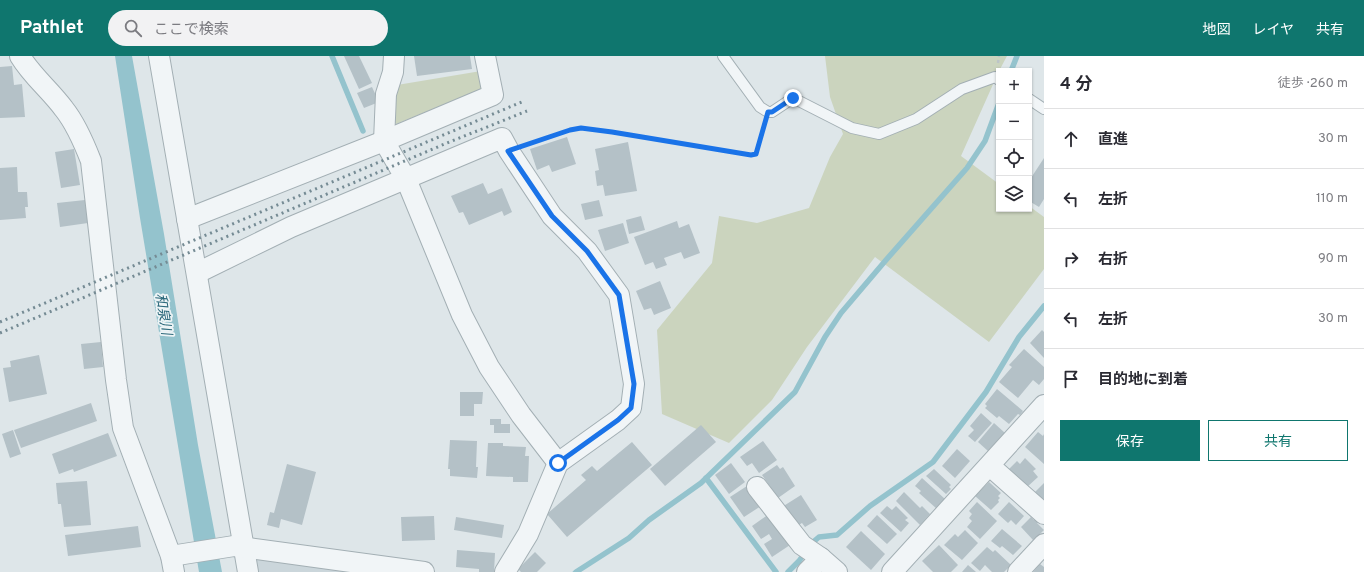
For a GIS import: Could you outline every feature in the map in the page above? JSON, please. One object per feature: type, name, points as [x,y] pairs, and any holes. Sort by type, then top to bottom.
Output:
[{"type":"street","points":[[20,56],[27,67],[64,109],[80,135],[91,161],[116,380],[123,428],[178,561],[237,546],[424,572]]},
{"type":"street","points":[[159,56],[197,274],[237,546],[248,572]]},
{"type":"street","points":[[394,56],[393,72],[386,94],[384,141],[406,178],[462,315],[489,368],[521,415],[558,463]]},
{"type":"street","points":[[187,219],[384,141],[493,95],[485,56]]},
{"type":"street","points":[[197,274],[291,227],[502,138],[508,151],[552,216],[587,251],[619,295],[634,384],[631,408],[618,420],[558,463],[528,534],[505,572]]},
{"type":"street","points":[[892,572],[1044,405]]},
{"type":"street","points":[[990,466],[1044,514]]},
{"type":"street","points":[[757,487],[802,545],[822,558],[837,572]]},
{"type":"street","points":[[1018,572],[1044,544]]},
{"type":"street","points":[[807,572],[822,558]]},
{"type":"lane","points":[[722,56],[760,107],[768,112],[772,112],[793,98],[852,128],[879,134],[916,119],[962,88],[996,78]]},
{"type":"lane","points":[[1032,101],[1044,109]]},
{"type":"path","points":[[508,151],[570,130],[581,128],[751,155],[756,154],[768,112]]},
{"type":"shaded area","points":[[255,558],[364,572],[258,572]]},
{"type":"green space","points":[[825,56],[1007,56],[1001,68],[996,68],[996,78],[961,156],[996,182],[996,212],[1032,212],[1032,208],[1044,217],[1044,269],[989,342],[875,257],[807,347],[772,400],[729,443],[662,414],[657,330],[712,263],[719,216],[757,223],[809,208],[830,157],[843,134],[830,97]]},
{"type":"green space","points":[[481,71],[484,88],[396,124],[389,117],[397,85]]},
{"type":"water","name":"和泉川","points":[[115,56],[132,56],[164,234],[198,445],[222,572],[199,572],[140,218]]},
{"type":"water","points":[[617,545],[582,569],[572,572]]},
{"type":"building","points":[[344,56],[359,56],[372,83],[359,89]]},
{"type":"building","points":[[414,56],[470,56],[472,69],[417,76]]},
{"type":"building","points":[[12,66],[14,85],[22,84],[25,117],[0,118],[0,67]]},
{"type":"building","points":[[372,87],[379,102],[364,108],[357,93]]},
{"type":"building","points":[[567,137],[576,164],[552,172],[549,165],[537,170],[530,149]]},
{"type":"building","points":[[628,142],[637,191],[605,196],[603,185],[597,186],[595,171],[599,170],[595,149]]},
{"type":"building","points":[[74,149],[80,185],[61,188],[55,152]]},
{"type":"building","points":[[1044,158],[1044,199],[1039,207],[1032,203],[1032,176]]},
{"type":"building","points":[[17,167],[18,192],[27,192],[28,207],[25,207],[26,218],[0,220],[0,168]]},
{"type":"building","points":[[483,183],[488,194],[502,188],[512,212],[504,216],[502,211],[469,225],[463,212],[459,213],[451,196]]},
{"type":"building","points":[[85,200],[88,223],[60,227],[57,203]]},
{"type":"building","points":[[599,200],[603,216],[585,220],[581,204]]},
{"type":"building","points":[[641,216],[645,230],[629,234],[626,220]]},
{"type":"building","points":[[677,221],[679,228],[689,224],[700,253],[684,259],[681,252],[664,258],[667,265],[656,269],[653,262],[645,265],[634,237]]},
{"type":"building","points":[[623,223],[629,243],[605,251],[598,230]]},
{"type":"building","points":[[660,281],[671,308],[654,315],[651,308],[644,310],[636,291]]},
{"type":"building","points":[[1042,330],[1044,332],[1044,358],[1030,343]]},
{"type":"building","points":[[101,342],[103,367],[84,369],[81,344]]},
{"type":"building","points":[[1024,349],[1044,367],[1044,379],[1039,385],[1033,380],[1018,398],[999,382],[1012,367],[1009,365]]},
{"type":"building","points":[[39,355],[47,394],[9,402],[3,368],[11,367],[10,361]]},
{"type":"building","points":[[997,389],[1023,411],[1020,415],[1018,414],[1009,424],[999,416],[997,418],[985,408],[987,406],[985,404]]},
{"type":"building","points":[[460,392],[483,392],[482,404],[474,404],[474,416],[460,416]]},
{"type":"building","points":[[91,403],[97,421],[21,448],[14,430]]},
{"type":"building","points":[[981,413],[992,423],[975,442],[968,436],[974,430],[970,426]]},
{"type":"building","points":[[490,419],[501,419],[501,424],[510,424],[510,433],[494,433],[494,425],[490,425]]},
{"type":"building","points":[[994,423],[1005,433],[988,451],[978,442]]},
{"type":"building","points":[[701,425],[716,442],[665,486],[650,469]]},
{"type":"building","points":[[13,430],[21,454],[10,458],[2,434]]},
{"type":"building","points":[[1038,432],[1043,436],[1044,434],[1044,464],[1025,447]]},
{"type":"building","points":[[108,433],[117,456],[74,472],[73,469],[59,474],[52,454]]},
{"type":"building","points":[[450,440],[477,441],[477,478],[450,476],[450,469],[448,469]]},
{"type":"building","points":[[763,441],[777,460],[759,473],[752,463],[747,466],[740,457]]},
{"type":"building","points":[[632,442],[652,465],[567,537],[547,514],[586,480],[581,475],[592,466],[597,471]]},
{"type":"building","points":[[488,443],[503,443],[503,446],[526,447],[525,456],[529,456],[528,482],[513,482],[513,477],[486,476]]},
{"type":"building","points":[[957,449],[970,461],[955,478],[942,466]]},
{"type":"building","points":[[1025,458],[1036,469],[1033,471],[1038,477],[1026,488],[1008,470],[1017,461],[1020,464]]},
{"type":"building","points":[[731,463],[745,482],[729,494],[715,475]]},
{"type":"building","points":[[287,464],[316,472],[302,525],[281,519],[279,528],[267,525],[270,512],[274,513]]},
{"type":"building","points":[[777,465],[780,469],[783,467],[795,486],[778,498],[762,475]]},
{"type":"building","points":[[934,469],[951,485],[949,487],[951,489],[946,494],[926,476]]},
{"type":"building","points":[[922,478],[945,499],[937,509],[919,493],[921,491],[915,486]]},
{"type":"building","points":[[87,481],[91,525],[64,527],[61,504],[58,504],[56,483]]},
{"type":"building","points":[[989,482],[1001,493],[998,496],[1000,498],[998,500],[999,502],[991,510],[975,496]]},
{"type":"building","points":[[1044,483],[1044,504],[1033,494]]},
{"type":"building","points":[[747,486],[761,506],[744,517],[730,497]]},
{"type":"building","points":[[904,492],[920,508],[922,506],[930,514],[920,525],[896,501]]},
{"type":"building","points":[[801,495],[817,520],[805,527],[802,523],[795,527],[782,507]]},
{"type":"building","points":[[977,502],[997,521],[980,539],[967,527],[972,521],[969,518],[972,514],[969,511]]},
{"type":"building","points":[[1009,502],[1024,516],[1016,525],[1011,520],[1008,523],[998,514]]},
{"type":"building","points":[[887,506],[892,510],[896,506],[908,518],[905,520],[909,523],[901,532],[880,513]]},
{"type":"building","points":[[769,514],[790,545],[772,557],[764,544],[772,539],[769,534],[761,539],[752,526]]},
{"type":"building","points":[[877,515],[897,534],[887,544],[867,526]]},
{"type":"building","points":[[434,516],[435,540],[402,541],[401,517]]},
{"type":"building","points":[[456,517],[504,525],[502,538],[454,530]]},
{"type":"building","points":[[1031,517],[1034,520],[1037,517],[1041,521],[1037,523],[1044,530],[1040,534],[1042,536],[1033,540],[1021,527]]},
{"type":"building","points":[[138,526],[141,547],[68,556],[65,535]]},
{"type":"building","points":[[1002,529],[1022,546],[1013,555],[1002,546],[1000,548],[991,541]]},
{"type":"building","points":[[965,530],[978,543],[962,560],[944,545],[955,534],[958,537]]},
{"type":"building","points":[[861,531],[885,554],[871,570],[846,547]]},
{"type":"building","points":[[939,545],[958,565],[951,572],[933,572],[922,561]]},
{"type":"building","points":[[987,547],[993,552],[995,550],[1011,565],[1004,572],[992,572],[985,565],[980,571],[971,563]]},
{"type":"building","points":[[457,550],[495,553],[494,572],[479,572],[479,569],[456,567]]},
{"type":"building","points":[[535,552],[546,563],[537,572],[521,572],[518,569]]},
{"type":"building","points":[[1040,564],[1044,567],[1044,572],[1033,572]]},
{"type":"building","points":[[968,565],[976,572],[962,572]]},
{"type":"waterway","points":[[332,56],[363,131]]},
{"type":"waterway","points":[[1012,68],[1017,56]]},
{"type":"waterway","points":[[576,572],[629,538],[649,520],[701,483],[795,392],[825,337],[841,313],[967,168],[985,141],[999,104]]},
{"type":"waterway","points":[[788,572],[799,561],[812,543],[819,537],[837,535],[870,506],[933,462],[986,392],[1019,337],[1044,306]]},
{"type":"waterway","points":[[706,478],[776,572]]},
{"type":"railway","points":[[0,322],[524,101]]},
{"type":"railway","points":[[0,333],[447,143],[527,111]]},
{"type":"route","points":[[558,463],[618,420],[631,408],[634,384],[619,295],[587,251],[552,216],[508,151],[570,130],[581,128],[751,155],[756,154],[768,112],[772,112],[793,98]]}]
